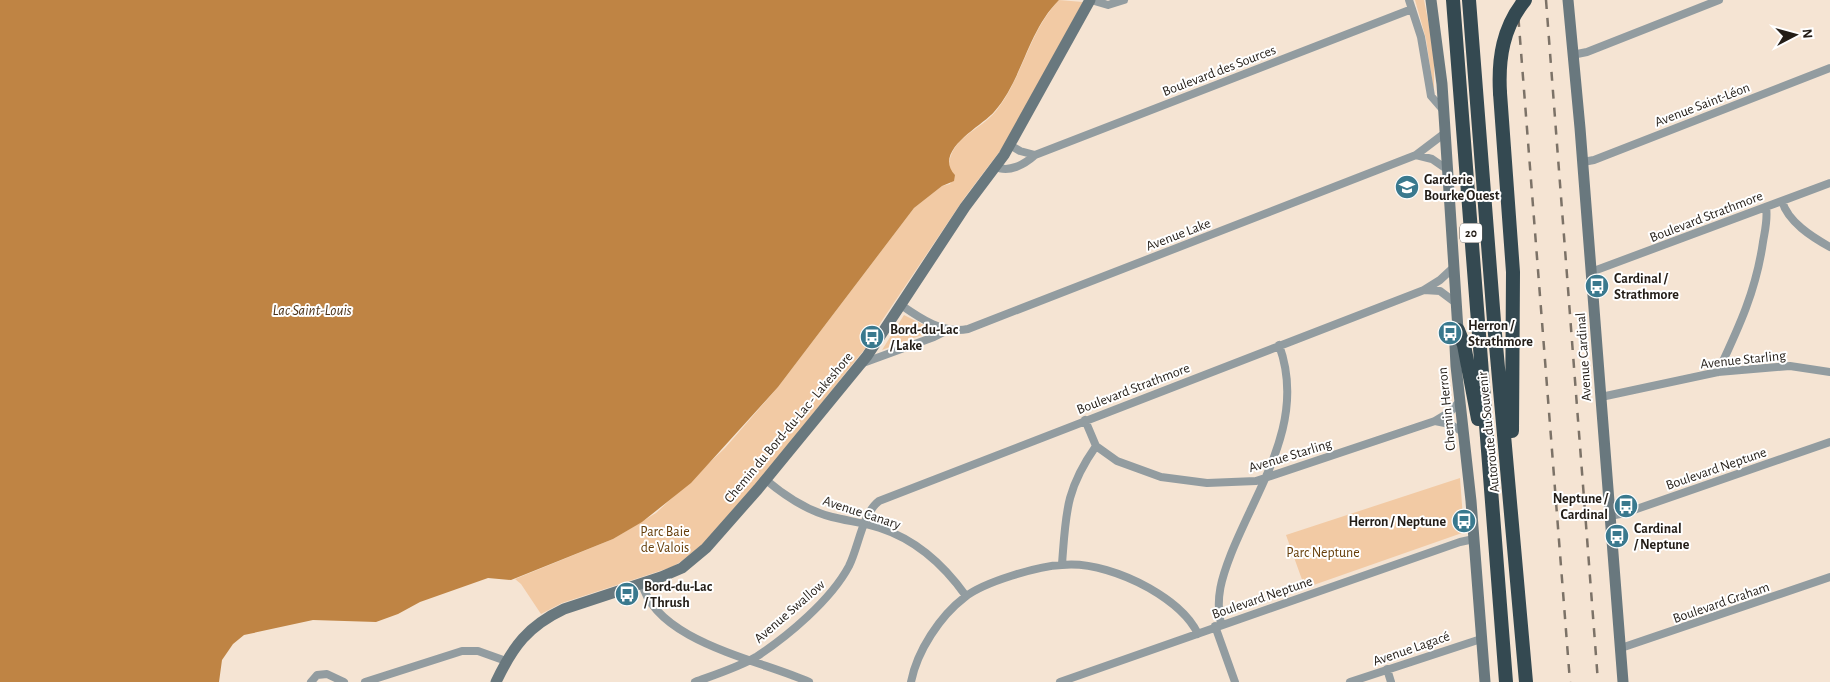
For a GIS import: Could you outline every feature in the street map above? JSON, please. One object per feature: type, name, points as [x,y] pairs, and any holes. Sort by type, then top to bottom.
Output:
[{"type":"highway","name":"Autoroute du Souvenir","points":[[1453,0],[1506,682]]},
{"type":"highway","name":"Autoroute du Souvenir","points":[[1469,0],[1495,334],[1526,682]]},
{"type":"highway","points":[[1510,492],[1513,291],[1499,63],[1503,43],[1514,16],[1525,0]]},
{"type":"highway","points":[[1458,330],[1464,344],[1469,380],[1489,466]]},
{"type":"main road","name":"Chemin du Bord-du-Lac - Lakeshore","points":[[496,682],[506,661],[520,640],[547,617],[564,608],[669,574],[695,558],[766,480],[861,364],[961,212],[1010,145],[1090,0]]},
{"type":"main road","name":"Chemin Herron","points":[[1431,0],[1444,111],[1458,330],[1455,346],[1474,540],[1485,682]]},
{"type":"main road","name":"Avenue Cardinal","points":[[1568,0],[1583,162],[1623,682]]},
{"type":"street","points":[[1090,0],[1108,5],[1124,0]]},
{"type":"street","points":[[1409,0],[1421,37],[1431,96],[1444,111]]},
{"type":"street","points":[[1572,55],[1587,52],[1719,0]]},
{"type":"street","name":"Boulevard des Sources","points":[[995,166],[1007,170],[1027,162],[1035,155],[1412,9]]},
{"type":"street","name":"Avenue Saint-Léon","points":[[1583,162],[1594,160],[1830,68]]},
{"type":"street","name":"Avenue Lake","points":[[861,364],[948,330],[968,329],[993,320],[1416,155],[1445,133]]},
{"type":"street","points":[[1010,145],[1023,152],[1035,155]]},
{"type":"street","points":[[1416,155],[1432,159],[1448,170]]},
{"type":"street","name":"Boulevard Strathmore","points":[[1591,272],[1830,183]]},
{"type":"street","points":[[1782,201],[1785,210],[1795,222],[1830,248]]},
{"type":"street","points":[[1718,372],[1750,303],[1765,234],[1766,207]]},
{"type":"street","name":"Boulevard Strathmore","points":[[864,524],[869,510],[883,499],[1424,290],[1440,280],[1454,267]]},
{"type":"street","points":[[1424,290],[1440,291],[1456,303]]},
{"type":"street","points":[[901,305],[948,330]]},
{"type":"street","points":[[1236,682],[1218,625],[1218,595],[1221,580],[1266,478],[1281,438],[1288,408],[1287,378],[1279,345]]},
{"type":"street","name":"Avenue Starling","points":[[1601,398],[1718,372],[1790,366],[1830,372]]},
{"type":"street","name":"Avenue Starling","points":[[1096,446],[1135,469],[1173,480],[1224,483],[1252,482],[1434,422],[1450,412],[1460,401]]},
{"type":"street","points":[[1062,564],[1066,509],[1074,480],[1096,446],[1085,420]]},
{"type":"street","points":[[1434,422],[1450,424],[1464,433]]},
{"type":"street","name":"Boulevard Neptune","points":[[1610,516],[1625,513],[1830,442]]},
{"type":"street","name":"Avenue Canary","points":[[766,480],[810,509],[891,532],[927,552],[942,566],[966,596]]},
{"type":"street","name":"Avenue Swallow","points":[[695,682],[749,660],[782,636],[827,596],[850,563],[864,524]]},
{"type":"street","name":"Boulevard Neptune","points":[[1060,682],[1198,634],[1218,625],[1460,542],[1474,540]]},
{"type":"street","points":[[911,682],[928,640],[949,612],[966,596],[1027,572],[1062,564],[1092,567],[1138,582],[1163,595],[1189,618],[1198,634]]},
{"type":"street","name":"Boulevard Graham","points":[[1621,648],[1830,577]]},
{"type":"street","points":[[642,583],[647,598],[680,629],[724,653],[778,668],[808,682]]},
{"type":"street","name":"Avenue Lagacé","points":[[1350,682],[1481,639]]},
{"type":"street","points":[[364,682],[462,651],[478,651],[506,661]]},
{"type":"street","points":[[1387,669],[1391,682]]},
{"type":"street","points":[[311,682],[317,675],[327,674],[344,682]]},
{"type":"green space","name":"Parc Baie de Valois","points":[[1059,0],[1083,2],[1003,147],[965,197],[877,328],[872,327],[868,329],[867,333],[871,337],[868,345],[721,525],[690,555],[672,567],[562,603],[541,614],[521,584],[515,579],[613,539],[656,513],[725,448],[778,387],[914,208],[942,186],[950,184],[955,175],[949,169],[950,158],[954,150],[959,142],[996,111],[1013,84],[1040,26]]},
{"type":"green space","points":[[1415,0],[1424,0],[1434,51],[1434,93],[1426,39]]},
{"type":"green space","points":[[904,315],[930,328],[930,332],[882,350]]},
{"type":"green space","name":"Parc Neptune","points":[[1460,478],[1463,518],[1460,518],[1464,529],[1462,533],[1305,588],[1286,535]]},
{"type":"water","name":"Lac Saint-Louis","points":[[0,0],[1059,0],[1039,26],[1004,99],[988,118],[954,148],[950,157],[950,166],[955,175],[954,181],[942,186],[914,208],[778,387],[691,483],[642,522],[613,539],[511,580],[488,578],[420,602],[398,614],[376,622],[313,620],[244,635],[233,644],[222,660],[219,682],[0,682]]},
{"type":"railway","points":[[1517,0],[1570,682]]},
{"type":"railway","points":[[1546,0],[1598,682]]},
{"type":"place","name":"Garderie Bourke Ouest","points":[[1407,187]]},
{"type":"place","name":"Cardinal / Strathmore","points":[[1597,286]]},
{"type":"place","name":"Herron / Strathmore","points":[[1450,333]]},
{"type":"place","name":"Bord-du-Lac / Lake","points":[[872,337]]},
{"type":"place","name":"Neptune / Cardinal","points":[[1626,506]]},
{"type":"place","name":"Herron / Neptune","points":[[1464,521]]},
{"type":"place","name":"Cardinal / Neptune","points":[[1617,536]]},
{"type":"place","name":"Bord-du-Lac / Thrush","points":[[627,594]]}]
